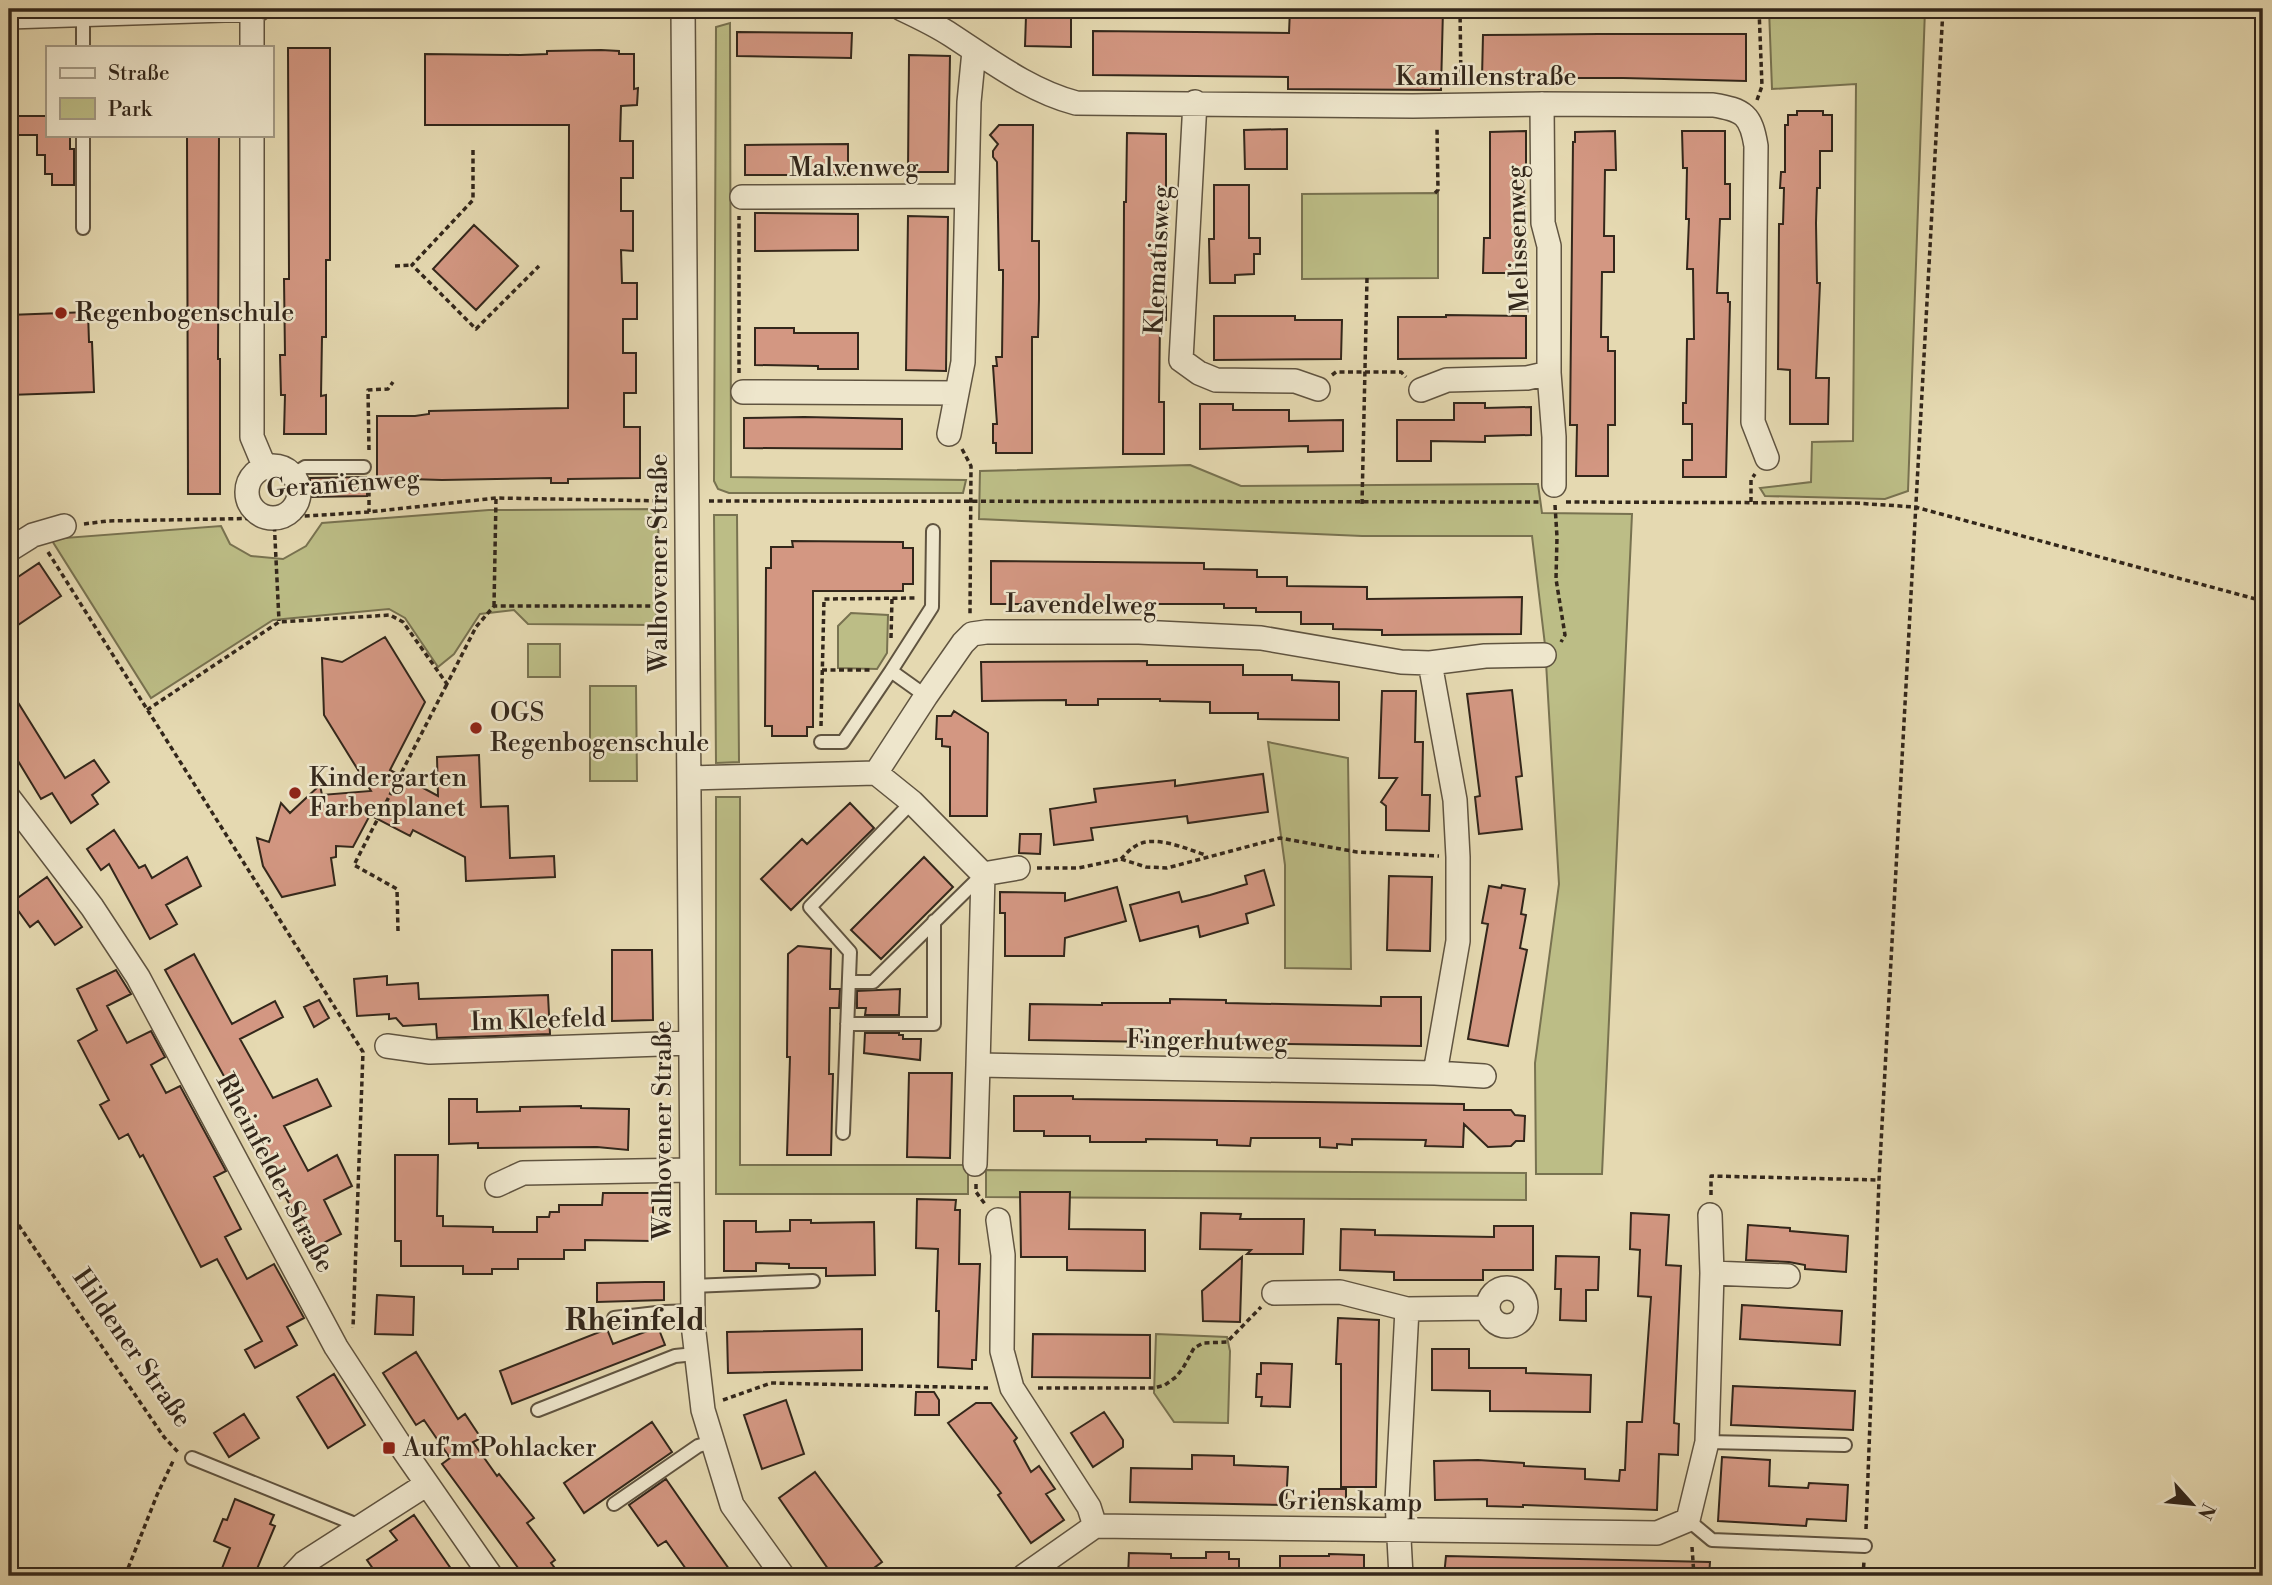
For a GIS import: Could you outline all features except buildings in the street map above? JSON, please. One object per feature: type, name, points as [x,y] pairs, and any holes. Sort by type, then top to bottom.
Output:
[{"type":"street","points":[[252,9],[252,46]]},
{"type":"street","points":[[9,18],[259,9]]},
{"type":"street","name":"Walhovener Straße","points":[[683,9],[692,1286],[695,1354],[703,1410],[732,1505],[783,1576]]},
{"type":"street","name":"Kamillenstraße","points":[[902,9],[948,33],[1035,88],[1076,103],[1713,105],[1735,108],[1746,117]]},
{"type":"street","points":[[949,434],[962,362],[969,102],[974,51]]},
{"type":"street","name":"Klematisweg","points":[[1195,102],[1181,360],[1199,373],[1216,380],[1295,380],[1318,389]]},
{"type":"street","name":"Melissenweg","points":[[1542,104],[1542,223],[1549,246],[1549,373],[1554,437],[1548,494]]},
{"type":"street","points":[[1746,117],[1753,128],[1756,146],[1754,422],[1767,458]]},
{"type":"street","points":[[252,136],[252,437],[265,468]]},
{"type":"street","name":"Malvenweg","points":[[742,197],[966,196]]},
{"type":"street","points":[[1421,390],[1447,380],[1527,378],[1549,373]]},
{"type":"street","points":[[743,392],[957,393]]},
{"type":"street","points":[[279,467],[292,475],[299,490],[298,498],[290,512],[274,518],[259,514],[248,502],[251,478],[265,468],[279,467]]},
{"type":"street","points":[[9,550],[33,535],[64,526]]},
{"type":"street","name":"Lavendelweg","points":[[876,773],[926,695],[972,634],[1139,632],[1261,638],[1401,662],[1430,663],[1485,656],[1544,655]]},
{"type":"street","points":[[1430,663],[1455,800],[1458,857],[1458,941],[1435,1073]]},
{"type":"street","points":[[688,778],[876,773],[912,802],[983,874],[975,1164]]},
{"type":"street","name":"Rheinfelder Straße","points":[[9,798],[92,908],[138,976],[336,1346],[491,1576]]},
{"type":"street","points":[[983,874],[1018,868]]},
{"type":"street","name":"Im Kleefeld","points":[[387,1046],[430,1052],[690,1043]]},
{"type":"street","name":"Fingerhutweg","points":[[978,1065],[1484,1076]]},
{"type":"street","points":[[497,1185],[523,1173],[691,1170]]},
{"type":"street","points":[[1688,1520],[1707,1442],[1712,1273],[1710,1215]]},
{"type":"street","points":[[998,1220],[1003,1255],[1002,1352],[1012,1388],[1089,1507],[1095,1526],[1024,1576]]},
{"type":"street","points":[[1712,1273],[1788,1276]]},
{"type":"street","points":[[1274,1293],[1340,1292],[1407,1309],[1488,1308]]},
{"type":"street","points":[[1401,1576],[1397,1501],[1407,1309]]},
{"type":"street","points":[[292,1576],[304,1563],[427,1484]]},
{"type":"street","name":"Grienskamp","points":[[1095,1526],[1657,1534],[1688,1520]]},
{"type":"lane","points":[[77,14],[83,46]]},
{"type":"lane","points":[[83,136],[83,228]]},
{"type":"lane","points":[[292,475],[305,467],[367,465]]},
{"type":"lane","points":[[821,742],[842,742],[932,607],[933,531]]},
{"type":"lane","points":[[891,671],[926,695]]},
{"type":"lane","points":[[843,1133],[850,953],[810,907],[912,802]]},
{"type":"lane","points":[[849,982],[873,982],[983,874]]},
{"type":"lane","points":[[847,1024],[934,1024],[934,921]]},
{"type":"lane","points":[[692,1286],[813,1281]]},
{"type":"lane","points":[[614,1318],[693,1311]]},
{"type":"lane","points":[[538,1410],[675,1356],[695,1354]]},
{"type":"lane","points":[[614,1504],[698,1446],[712,1442]]},
{"type":"lane","points":[[1707,1442],[1845,1445]]},
{"type":"lane","name":"Hildener Straße","points":[[192,1458],[360,1525]]},
{"type":"lane","points":[[1688,1520],[1712,1540],[1865,1546]]},
{"type":"path","points":[[1460,9],[1461,106]]},
{"type":"path","points":[[1746,117],[1762,86],[1759,9]]},
{"type":"path","points":[[1863,1576],[1879,1180],[1943,9]]},
{"type":"path","points":[[1435,194],[1438,190],[1437,105]]},
{"type":"path","points":[[395,267],[412,265],[473,200],[473,150]]},
{"type":"path","points":[[742,197],[739,211],[739,382],[743,392]]},
{"type":"path","points":[[412,265],[476,329],[539,266]]},
{"type":"path","points":[[1362,504],[1367,278]]},
{"type":"path","points":[[1318,389],[1336,372],[1401,372],[1421,390]]},
{"type":"path","points":[[369,512],[369,390],[388,389],[393,382]]},
{"type":"path","points":[[949,434],[964,451],[971,466],[972,634]]},
{"type":"path","points":[[1751,502],[1751,480],[1767,458]]},
{"type":"path","name":"Geranienweg","points":[[64,526],[107,521],[274,518],[369,512],[496,498],[1362,504],[1548,494]]},
{"type":"path","points":[[398,931],[397,889],[354,865],[476,627],[494,606],[496,498]]},
{"type":"path","points":[[1544,655],[1558,646],[1565,635],[1556,579],[1555,502],[1751,502],[1889,504],[1915,507],[2263,601]]},
{"type":"path","points":[[274,518],[279,622]]},
{"type":"path","points":[[33,535],[48,552],[363,1052],[352,1337],[336,1346]]},
{"type":"path","points":[[821,742],[824,599],[932,597]]},
{"type":"path","points":[[822,670],[891,671],[892,598]]},
{"type":"path","points":[[494,606],[688,606]]},
{"type":"path","points":[[147,710],[279,622],[390,615],[403,622],[447,684]]},
{"type":"path","points":[[1018,868],[1078,868],[1121,859],[1146,867],[1167,868],[1280,838],[1357,852],[1458,857]]},
{"type":"path","points":[[1121,859],[1136,845],[1150,842],[1170,844],[1208,856]]},
{"type":"path","points":[[975,1164],[976,1192],[998,1220]]},
{"type":"path","points":[[1710,1215],[1711,1176],[1879,1180]]},
{"type":"path","name":"Hildener Straße","points":[[9,1211],[164,1437],[178,1452],[192,1458]]},
{"type":"path","points":[[703,1410],[771,1383],[1154,1388],[1165,1385],[1183,1368],[1194,1348],[1203,1343],[1227,1342],[1274,1293]]},
{"type":"path","points":[[125,1576],[157,1495],[178,1452]]},
{"type":"path","points":[[1688,1520],[1695,1560],[1694,1576]]},
{"type":"green space","points":[[1769,9],[1925,9],[1908,491],[1885,499],[1765,496],[1760,488],[1811,482],[1812,442],[1853,441],[1856,84],[1772,89]]},
{"type":"green space","points":[[730,23],[731,477],[966,480],[963,493],[729,493],[718,489],[714,481],[716,27]]},
{"type":"green space","points":[[1438,193],[1438,278],[1302,279],[1302,194]]},
{"type":"green space","points":[[1190,465],[1241,486],[1538,484],[1542,513],[1632,514],[1602,1174],[1536,1174],[1535,1063],[1559,884],[1545,645],[1532,536],[1362,536],[979,519],[980,471]]},
{"type":"green space","points":[[659,509],[656,625],[528,624],[514,610],[480,614],[454,654],[438,667],[405,618],[389,609],[273,620],[151,698],[51,539],[221,526],[230,544],[251,556],[283,559],[306,546],[322,523],[489,510]]},
{"type":"green space","points":[[714,515],[737,515],[739,762],[716,763]]},
{"type":"green space","points":[[851,613],[888,615],[887,653],[877,669],[838,668],[838,626]]},
{"type":"green space","points":[[528,644],[560,644],[560,677],[528,677]]},
{"type":"green space","points":[[590,686],[636,686],[637,781],[590,781]]},
{"type":"green space","points":[[1268,742],[1348,758],[1351,969],[1285,968],[1285,865]]},
{"type":"green space","points":[[716,797],[740,797],[740,1165],[968,1165],[968,1194],[716,1194]]},
{"type":"green space","points":[[986,1170],[1526,1173],[1526,1200],[986,1197]]},
{"type":"green space","points":[[1156,1334],[1227,1337],[1230,1351],[1228,1423],[1174,1422],[1154,1393]]},
{"type":"place","name":"Regenbogenschule","points":[[61,313]]},
{"type":"place","name":"OGS Regenbogenschule","points":[[476,728]]},
{"type":"place","name":"Kindergarten Farbenplanet","points":[[295,793]]},
{"type":"place","name":"Auf'm Pohlacker","points":[[389,1448]]},
{"type":"district","name":"Rheinfeld","points":[[635,1321]]}]
